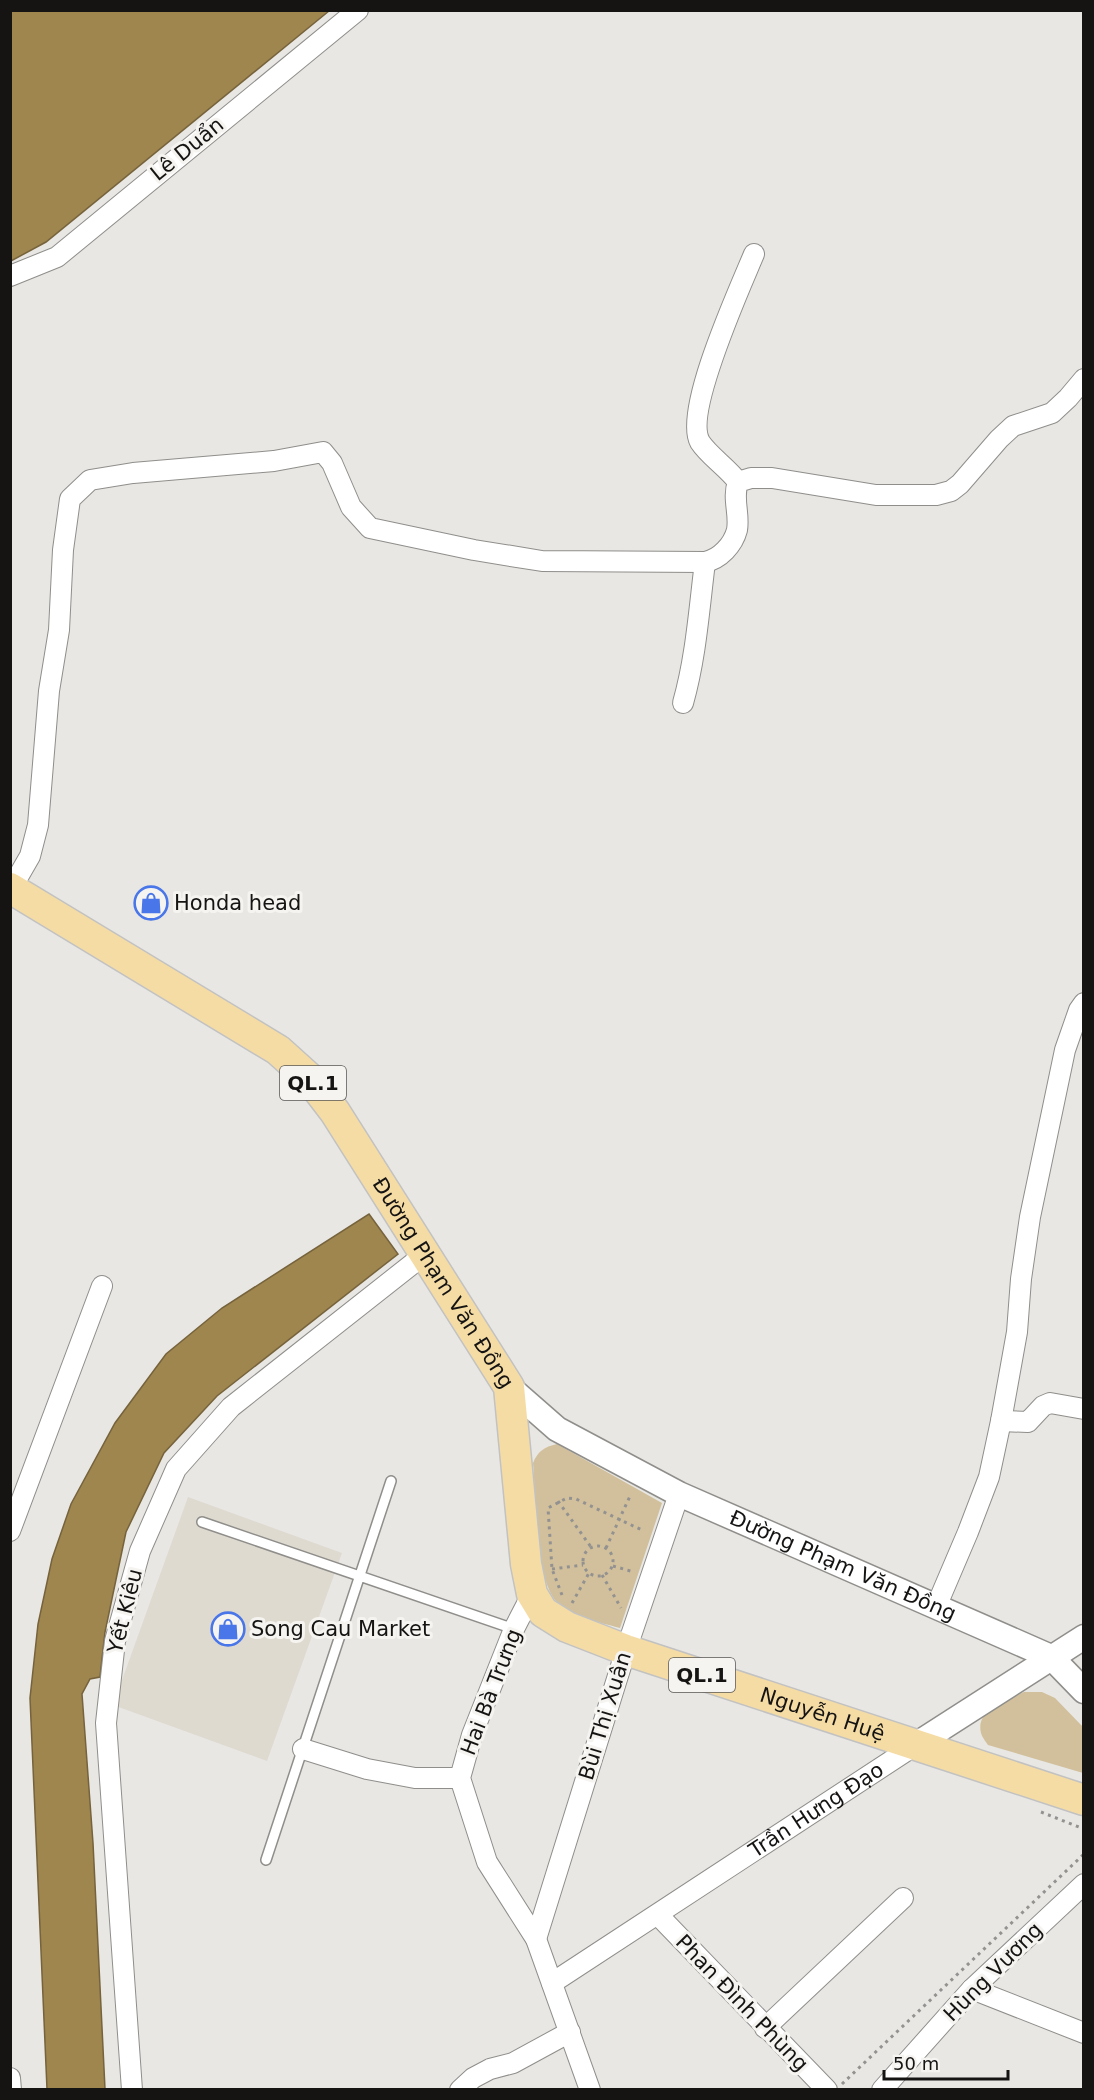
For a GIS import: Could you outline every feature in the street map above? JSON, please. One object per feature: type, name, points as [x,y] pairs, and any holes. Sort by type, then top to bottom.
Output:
[{"type":"main road","name":"Đường Phạm Văn Đồng","points":[[11,888],[278,1050],[309,1078],[335,1112],[509,1387]]},
{"type":"main road","name":"Nguyễn Huệ","points":[[509,1387],[526,1564],[532,1594],[543,1612],[567,1627],[626,1650],[1083,1800]]},
{"type":"street","name":"Lê Duẩn","points":[[10,276],[57,257],[358,10]]},
{"type":"street","points":[[738,482],[701,442],[696,428],[706,378],[754,254]]},
{"type":"street","points":[[738,482],[751,478],[772,478],[876,495],[936,495],[951,491],[1013,426],[1052,413],[1068,398],[1083,378]]},
{"type":"street","points":[[11,888],[30,856],[38,825],[49,691],[58,630],[63,550],[70,499],[90,480],[133,473],[274,461],[323,452],[332,463],[351,507],[370,528],[474,550],[542,561],[705,562],[714,560],[724,553],[737,529],[735,492],[738,482]]},
{"type":"street","points":[[683,703],[692,666],[705,562]]},
{"type":"street","points":[[936,1607],[989,1477],[1017,1332],[1021,1280],[1030,1217],[1065,1050],[1083,1003]]},
{"type":"street","name":"Yết Kiêu","points":[[132,2090],[106,1723],[115,1641],[140,1551],[176,1469],[231,1407],[425,1254]]},
{"type":"street","points":[[10,1531],[102,1287]]},
{"type":"street","name":"Đường Phạm Văn Đồng","points":[[509,1387],[556,1429],[679,1494],[1051,1657],[1083,1691]]},
{"type":"street","points":[[1001,1421],[1028,1422],[1043,1406],[1050,1403],[1083,1409]]},
{"type":"street","name":"Bùi Thị Xuân","points":[[536,1939],[626,1650],[679,1494]]},
{"type":"street","name":"Hai Bà Trưng","points":[[532,1594],[514,1629],[472,1735],[460,1778],[487,1862],[536,1939],[591,2090]]},
{"type":"street","name":"Trần Hưng Đạo","points":[[552,1983],[1083,1637]]},
{"type":"street","points":[[303,1749],[367,1769],[416,1778],[460,1778]]},
{"type":"street","name":"Hùng Vương","points":[[882,2090],[972,1989],[1083,1884]]},
{"type":"street","points":[[765,2028],[903,1898]]},
{"type":"street","name":"Phan Đình Phùng","points":[[658,1915],[827,2090]]},
{"type":"street","points":[[972,1989],[1083,2033]]},
{"type":"street","points":[[460,2090],[473,2078],[490,2069],[513,2063],[570,2032]]},
{"type":"street","points":[[10,2078],[11,2090]]},
{"type":"lane","points":[[266,1860],[391,1481]]},
{"type":"lane","points":[[202,1522],[514,1629]]},
{"type":"path","points":[[606,1548],[631,1494]]},
{"type":"path","points":[[579,1609],[570,1606],[559,1590],[552,1569],[548,1508],[558,1501],[576,1498],[644,1531]]},
{"type":"path","points":[[558,1501],[591,1547]]},
{"type":"path","points":[[591,1547],[606,1548],[612,1556],[613,1566],[602,1575],[589,1573],[584,1565],[584,1555],[591,1547]]},
{"type":"path","points":[[552,1569],[584,1565]]},
{"type":"path","points":[[613,1566],[634,1572]]},
{"type":"path","points":[[570,1606],[589,1573]]},
{"type":"path","points":[[602,1575],[621,1609]]},
{"type":"path","points":[[1039,1812],[1083,1828]]},
{"type":"path","points":[[836,2090],[1083,1854]]},
{"type":"shaded area","points":[[11,10],[329,11],[46,242],[11,261]]},
{"type":"shaded area","points":[[369,1214],[398,1254],[217,1396],[164,1453],[126,1532],[105,1632],[100,1677],[90,1679],[82,1694],[93,1843],[105,2089],[47,2089],[30,1698],[38,1624],[52,1559],[71,1504],[115,1423],[166,1354],[222,1308]]},
{"type":"shaded area","points":[[557,1444],[662,1503],[620,1628],[587,1619],[563,1607],[550,1591],[544,1576],[538,1536],[533,1463],[542,1450]]},
{"type":"shaded area","name":"Song Cau Market","points":[[188,1497],[342,1553],[267,1761],[113,1705]]},
{"type":"shaded area","points":[[1024,1692],[1042,1692],[1055,1698],[1083,1727],[1083,1773],[988,1745],[981,1733],[980,1725],[983,1718],[994,1706]]},
{"type":"place","name":"Honda head","points":[[151,903]]},
{"type":"place","name":"Song Cau Market","points":[[228,1629]]}]
